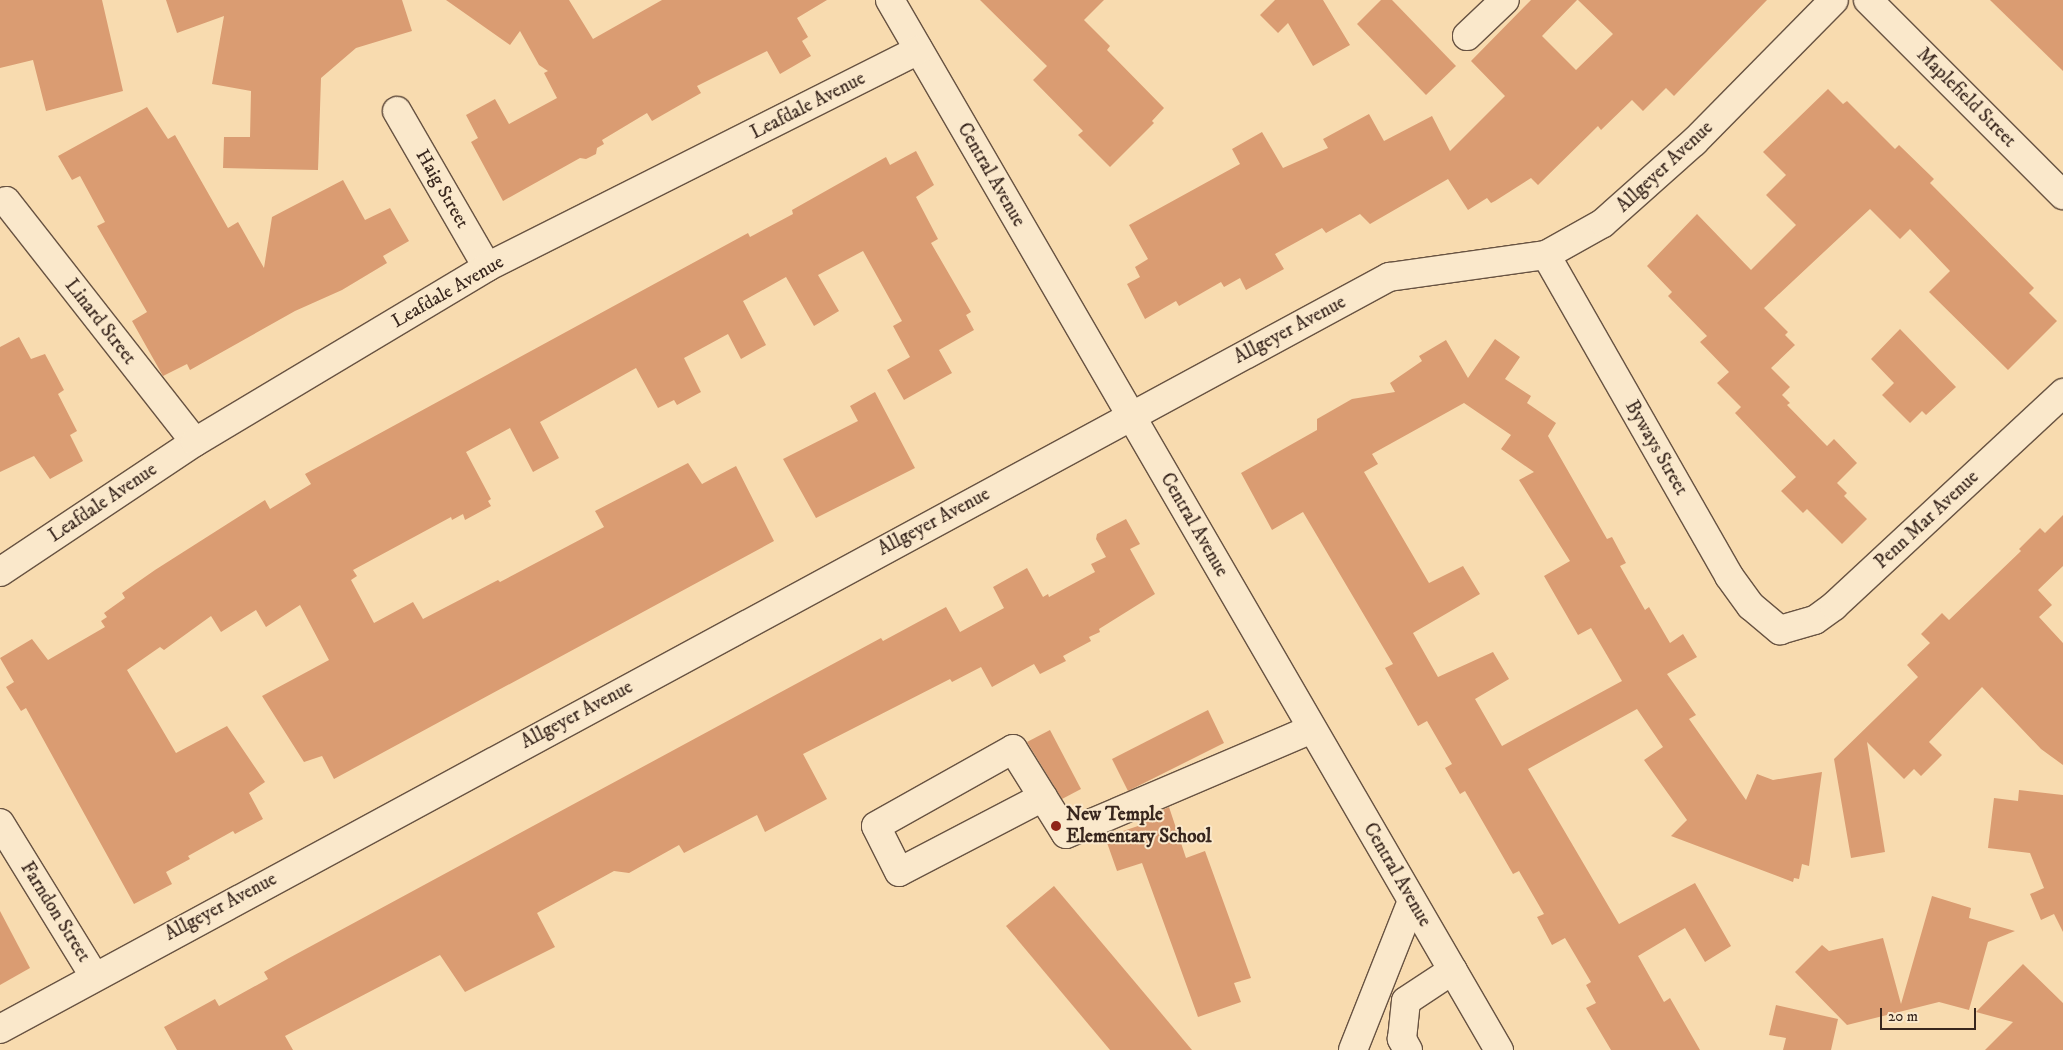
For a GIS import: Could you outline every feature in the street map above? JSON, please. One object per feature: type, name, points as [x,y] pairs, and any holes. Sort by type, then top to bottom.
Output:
[{"type":"street","name":"Central Avenue","points":[[890,0],[1499,1050]]},
{"type":"street","points":[[1467,36],[1505,0]]},
{"type":"street","name":"Allgeyer Avenue","points":[[0,1029],[94,976],[1389,277],[1546,255],[1603,223],[1694,142],[1834,0]]},
{"type":"street","name":"Maplefield Street","points":[[1868,0],[2063,195]]},
{"type":"street","name":"Leafdale Avenue","points":[[0,572],[195,442],[487,267],[919,50]]},
{"type":"street","name":"Haig Street","points":[[397,111],[487,267]]},
{"type":"street","name":"Linard Street","points":[[6,201],[195,442]]},
{"type":"street","name":"Byways Street","points":[[1546,255],[1728,576],[1751,606],[1780,630]]},
{"type":"street","name":"Penn Mar Avenue","points":[[1780,630],[1815,620],[1834,606],[2063,393]]},
{"type":"street","points":[[1043,797],[899,872],[876,826],[1013,749],[1043,797],[1066,834],[1312,729]]},
{"type":"street","name":"Farndon Street","points":[[0,823],[94,976]]},
{"type":"street","points":[[1354,1050],[1412,901]]},
{"type":"street","points":[[1408,1050],[1402,1039],[1406,1001],[1453,970]]},
{"type":"building","points":[[0,0],[102,0],[123,91],[46,111],[33,60],[0,68]]},
{"type":"building","points":[[166,0],[402,0],[412,31],[356,48],[321,78],[318,170],[223,168],[224,137],[250,137],[251,91],[212,84],[224,16],[177,33]]},
{"type":"building","points":[[446,0],[569,0],[593,39],[662,0],[827,0],[797,18],[808,37],[802,41],[811,56],[780,74],[767,51],[697,86],[701,93],[652,121],[647,113],[602,140],[604,144],[597,148],[596,154],[586,159],[580,158],[503,201],[471,142],[478,138],[466,115],[495,99],[509,124],[557,98],[544,73],[548,71],[539,65],[520,31],[510,45]]},
{"type":"building","points":[[980,0],[1104,0],[1084,20],[1110,46],[1107,50],[1164,108],[1152,121],[1154,123],[1110,167],[1078,135],[1083,131],[1033,80],[1047,66]]},
{"type":"building","points":[[1275,0],[1323,0],[1350,45],[1313,66],[1288,23],[1278,33],[1260,15]]},
{"type":"building","points":[[1381,0],[1392,0],[1456,66],[1426,95],[1357,24]]},
{"type":"building","points":[[1531,0],[1577,0],[1542,36],[1576,70],[1613,34],[1578,0],[1767,0],[1674,96],[1666,88],[1643,111],[1632,100],[1601,130],[1598,126],[1538,185],[1531,178],[1495,201],[1491,203],[1487,198],[1468,210],[1448,179],[1370,224],[1360,214],[1326,233],[1322,228],[1275,254],[1284,269],[1246,290],[1240,278],[1224,287],[1221,282],[1179,306],[1176,301],[1145,319],[1127,284],[1140,277],[1135,267],[1148,259],[1129,225],[1240,164],[1232,149],[1262,132],[1283,168],[1328,148],[1323,139],[1369,114],[1384,141],[1432,116],[1450,151],[1505,96],[1471,61]]},
{"type":"building","points":[[1990,0],[2063,0],[2063,71]]},
{"type":"building","points":[[1828,89],[1843,104],[1847,101],[1895,149],[1899,145],[1934,179],[1930,183],[2034,288],[2029,293],[2057,321],[2008,370],[1929,292],[1950,271],[1910,229],[1900,239],[1870,209],[1764,308],[1788,332],[1785,335],[1795,345],[1771,368],[1790,387],[1782,395],[1790,403],[1787,405],[1827,446],[1834,439],[1857,463],[1837,483],[1847,493],[1844,496],[1867,519],[1842,544],[1807,509],[1803,513],[1781,491],[1796,477],[1735,413],[1741,407],[1717,383],[1729,372],[1700,342],[1707,336],[1668,296],[1672,292],[1647,266],[1697,214],[1751,270],[1796,225],[1766,195],[1786,175],[1763,152]]},
{"type":"building","points":[[147,107],[168,139],[175,135],[228,228],[238,222],[264,268],[272,217],[343,180],[365,220],[390,208],[409,241],[383,256],[387,263],[342,290],[295,311],[190,370],[187,364],[163,376],[132,321],[147,312],[97,226],[105,222],[80,176],[72,180],[58,156]]},
{"type":"building","points":[[916,151],[934,185],[916,197],[938,239],[931,243],[971,312],[966,315],[974,330],[939,350],[952,373],[904,400],[887,370],[910,357],[893,326],[902,321],[863,251],[818,275],[839,311],[814,326],[786,277],[743,301],[766,345],[741,359],[728,334],[684,358],[701,392],[677,405],[674,400],[658,408],[636,368],[540,422],[559,458],[533,472],[510,428],[466,452],[491,499],[488,501],[491,506],[465,520],[463,514],[452,520],[451,517],[353,570],[357,576],[351,580],[374,623],[413,602],[423,619],[498,580],[500,582],[604,527],[595,511],[688,463],[702,484],[736,466],[774,541],[334,779],[322,756],[304,762],[262,696],[329,660],[300,605],[266,627],[256,610],[221,632],[211,616],[164,650],[160,647],[127,670],[176,753],[227,726],[265,782],[249,793],[263,819],[235,834],[233,831],[188,856],[190,859],[166,872],[172,884],[134,904],[26,708],[21,711],[6,687],[14,682],[0,658],[32,639],[48,660],[105,627],[101,621],[107,617],[104,613],[125,598],[122,593],[155,570],[265,500],[270,509],[311,484],[305,474],[748,233],[750,237],[793,214],[792,210],[886,157],[890,165]]},
{"type":"building","points":[[1900,329],[1956,387],[1926,415],[1922,411],[1910,423],[1882,395],[1894,383],[1871,359]]},
{"type":"building","points":[[19,337],[31,359],[45,354],[64,390],[58,394],[77,431],[70,435],[83,461],[50,479],[34,456],[0,472],[0,347]]},
{"type":"building","points":[[1495,339],[1520,357],[1505,379],[1531,396],[1527,403],[1556,423],[1548,436],[1607,539],[1612,537],[1626,563],[1620,566],[1645,610],[1649,607],[1670,643],[1683,634],[1697,657],[1667,674],[1696,715],[1689,719],[1746,800],[1757,774],[1773,780],[1822,772],[1809,866],[1802,864],[1799,879],[1794,878],[1793,882],[1671,836],[1687,820],[1644,760],[1663,747],[1637,709],[1528,769],[1619,924],[1695,883],[1731,946],[1705,962],[1685,928],[1638,956],[1664,1002],[1670,998],[1700,1050],[1611,1050],[1586,1008],[1596,1003],[1586,985],[1591,982],[1565,938],[1552,945],[1537,917],[1544,914],[1519,871],[1513,874],[1465,791],[1460,794],[1445,768],[1452,764],[1427,721],[1418,726],[1385,668],[1393,664],[1303,512],[1272,530],[1241,473],[1317,430],[1317,419],[1352,399],[1395,392],[1390,383],[1422,361],[1419,356],[1446,340],[1468,378]],"holes":[[[1464,403],[1511,435],[1501,449],[1534,472],[1519,480],[1570,561],[1544,576],[1578,635],[1591,628],[1622,681],[1502,746],[1475,699],[1509,679],[1493,652],[1438,677],[1413,633],[1480,594],[1463,566],[1429,583],[1364,472],[1378,464],[1372,454]]]},
{"type":"building","points":[[875,392],[915,468],[816,518],[783,459],[858,421],[850,406]]},
{"type":"building","points":[[2063,515],[2063,566],[2038,590],[2052,605],[2039,617],[2063,643],[2063,765],[2041,749],[1982,687],[1929,742],[1942,755],[1921,776],[1914,769],[1904,779],[1867,742],[1885,852],[1851,858],[1834,759],[1918,677],[1907,665],[1930,643],[1921,634],[1942,613],[1949,620],[2021,551],[2019,549],[2040,528],[2045,533]]},
{"type":"building","points":[[1126,519],[1140,544],[1130,549],[1155,594],[1099,629],[1100,632],[1089,637],[1091,641],[1063,656],[1066,661],[1040,674],[1034,664],[992,687],[981,667],[952,682],[950,679],[803,754],[827,799],[765,832],[757,815],[684,853],[679,845],[629,873],[614,871],[537,913],[555,947],[465,992],[440,955],[285,1036],[293,1050],[177,1050],[164,1027],[215,999],[219,1006],[268,979],[264,972],[289,958],[881,638],[883,641],[946,607],[960,632],[1004,608],[993,587],[1027,568],[1043,597],[1048,594],[1049,597],[1095,572],[1091,564],[1106,557],[1096,539],[1097,534]]},
{"type":"building","points":[[1208,710],[1224,743],[1128,791],[1112,759]]},
{"type":"building","points":[[1050,730],[1081,789],[1062,799],[1027,742]]},
{"type":"building","points":[[2019,790],[2063,795],[2063,932],[2054,914],[2041,920],[2030,894],[2044,888],[2030,853],[1988,848],[1994,798],[2018,801]]},
{"type":"building","points":[[1169,807],[1186,858],[1205,851],[1251,978],[1234,983],[1241,1002],[1198,1017],[1142,863],[1117,871],[1105,837],[1144,824],[1142,819]]},
{"type":"building","points":[[1054,886],[1192,1050],[1110,1050],[1006,926]]},
{"type":"building","points":[[1932,896],[1971,908],[1969,918],[2015,931],[1988,942],[1969,1010],[1939,1002],[1847,1025],[1795,972],[1822,945],[1829,951],[1883,938],[1901,1004]]},
{"type":"building","points":[[0,911],[30,968],[0,985]]},
{"type":"building","points":[[2023,964],[2063,1003],[2063,1050],[1985,1050],[2013,1022],[1976,1012]]},
{"type":"building","points":[[1776,1005],[1838,1019],[1831,1050],[1783,1050],[1786,1038],[1769,1035]]},
{"type":"place","name":"New Temple Elementary School","points":[[1056,826]]}]
